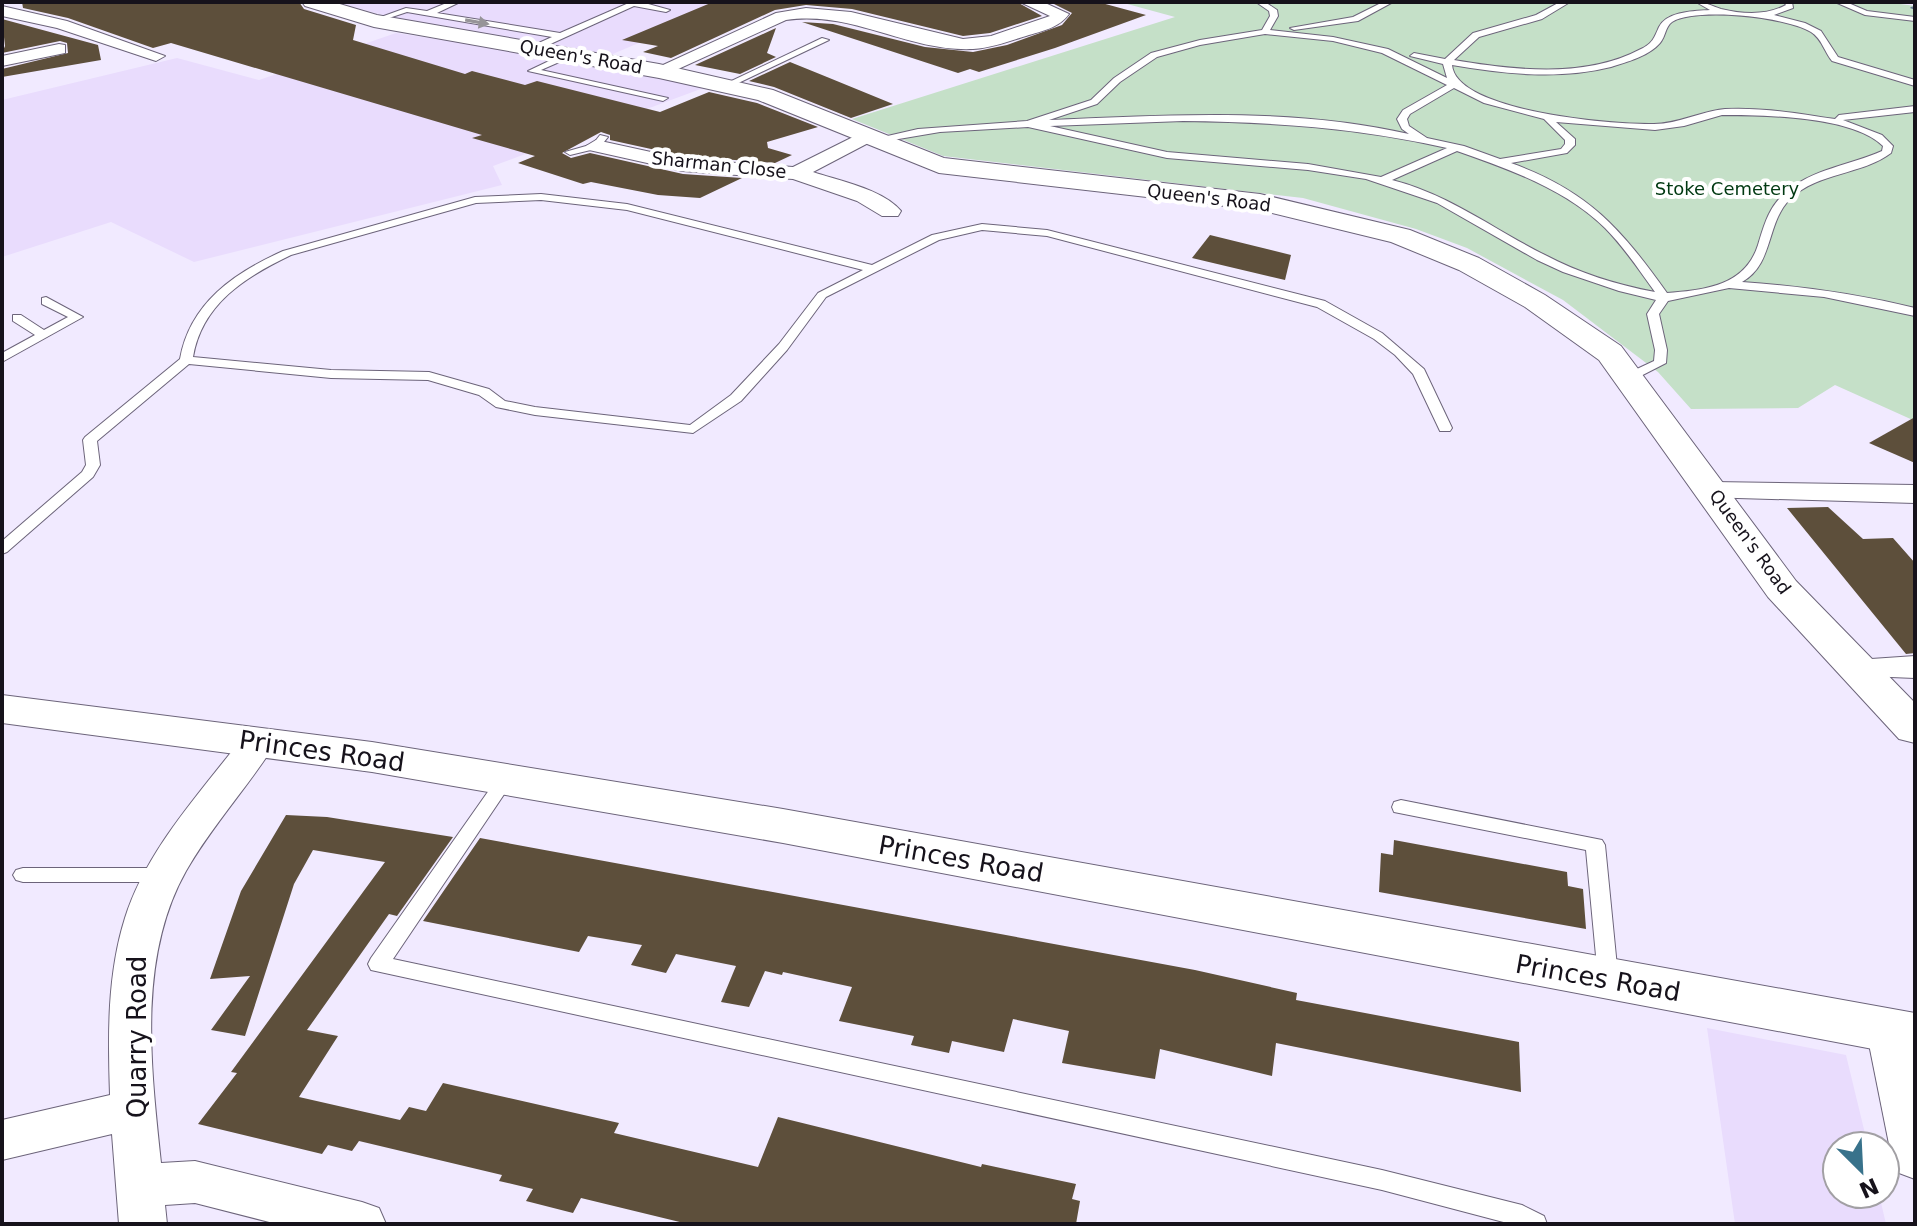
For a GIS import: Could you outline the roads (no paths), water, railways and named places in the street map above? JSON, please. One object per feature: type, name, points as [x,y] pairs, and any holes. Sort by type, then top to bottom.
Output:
[{"type":"street","name":"Queen's Road","points":[[312,2],[374,21],[535,48],[566,45],[659,71],[727,85],[788,103],[939,165],[1260,202],[1400,236],[1469,264],[1525,294],[1610,353],[1782,589],[1915,729]]},
{"type":"street","points":[[659,71],[782,16],[801,12],[839,10],[962,44],[990,42],[1051,23],[1061,14],[1028,2]]},
{"type":"street","points":[[2,11],[61,24],[156,56]]},
{"type":"street","points":[[2,61],[59,49]]},
{"type":"street","name":"Sharman Close","points":[[796,173],[871,138]]},
{"type":"street","name":"Sharman Close","points":[[599,142],[683,165],[796,173],[870,195],[890,211]]},
{"type":"street","points":[[1713,491],[1915,494]]},
{"type":"street","points":[[1854,668],[1915,667]]},
{"type":"street","name":"Princes Road","points":[[2,709],[259,741],[798,829],[1902,1032]]},
{"type":"street","name":"Quarry Road","points":[[142,1205],[132,1014],[136,950],[147,912],[176,857],[259,741]]},
{"type":"street","points":[[1902,1032],[1915,1159]]},
{"type":"street","points":[[2,1140],[135,1109]]},
{"type":"street","points":[[142,1205],[195,1182],[362,1224]]},
{"type":"lane","points":[[427,13],[456,2]]},
{"type":"lane","points":[[1260,2],[1273,10],[1274,16],[1265,32]]},
{"type":"lane","points":[[1028,124],[1094,102],[1117,80],[1154,55],[1200,43],[1343,22],[1389,2]]},
{"type":"lane","points":[[1447,62],[1476,35],[1539,17],[1566,2]]},
{"type":"lane","points":[[1700,2],[1726,12]]},
{"type":"lane","points":[[1758,15],[1785,10],[1790,6],[1788,2]]},
{"type":"lane","points":[[1839,2],[1865,13],[1915,19]]},
{"type":"lane","points":[[663,98],[532,71],[566,45],[635,3],[666,10]]},
{"type":"lane","points":[[374,21],[406,10],[566,45]]},
{"type":"lane","points":[[1265,32],[1333,39],[1447,62],[1524,70],[1608,64],[1654,45],[1661,37],[1663,25],[1671,20],[1726,12],[1758,15],[1815,32],[1825,39],[1825,47],[1835,59],[1915,83]]},
{"type":"lane","points":[[727,85],[825,40]]},
{"type":"lane","points":[[1385,51],[1487,101],[1543,117],[1596,124],[1655,127],[1736,112],[1826,118],[1915,109]]},
{"type":"lane","points":[[1447,62],[1448,73],[1455,84]]},
{"type":"lane","points":[[1425,140],[1405,127],[1402,119],[1406,112],[1455,84]]},
{"type":"lane","points":[[1502,162],[1549,155],[1564,151],[1570,145],[1570,139],[1543,117]]},
{"type":"lane","points":[[871,138],[1028,124],[1258,118],[1311,122],[1425,140],[1502,162],[1556,188],[1609,225],[1634,250],[1664,297]]},
{"type":"lane","points":[[1028,124],[1124,149],[1188,157],[1290,163],[1382,180],[1460,208],[1564,269],[1664,297],[1728,285],[1749,276],[1757,266],[1774,210],[1788,195],[1822,177],[1861,166],[1886,153],[1888,146],[1879,137],[1826,118]]},
{"type":"lane","points":[[570,152],[599,142]]},
{"type":"lane","points":[[1382,180],[1453,149]]},
{"type":"lane","points":[[2,549],[88,474],[93,465],[90,440],[186,360],[190,337],[203,311],[270,260],[475,200],[541,197],[627,207],[873,269]]},
{"type":"lane","points":[[186,360],[331,374],[429,376],[454,381],[484,392],[501,404],[523,409],[693,429],[736,398],[783,347],[822,295],[946,234],[1004,227],[1047,233],[1297,296],[1340,313],[1399,352],[1419,372],[1445,428]]},
{"type":"lane","points":[[1728,285],[1797,289],[1915,312]]},
{"type":"lane","points":[[1629,378],[1660,363],[1661,350],[1653,314],[1664,297]]},
{"type":"lane","points":[[2,358],[77,317],[46,301]]},
{"type":"lane","points":[[17,318],[44,335]]},
{"type":"lane","points":[[505,780],[378,964],[1382,1180],[1522,1216],[1535,1224]]},
{"type":"lane","points":[[1401,807],[1595,845],[1609,980]]},
{"type":"lane","points":[[23,875],[166,875]]},
{"type":"park label","name":"Stoke Cemetery","points":[[1727,189]]}]
